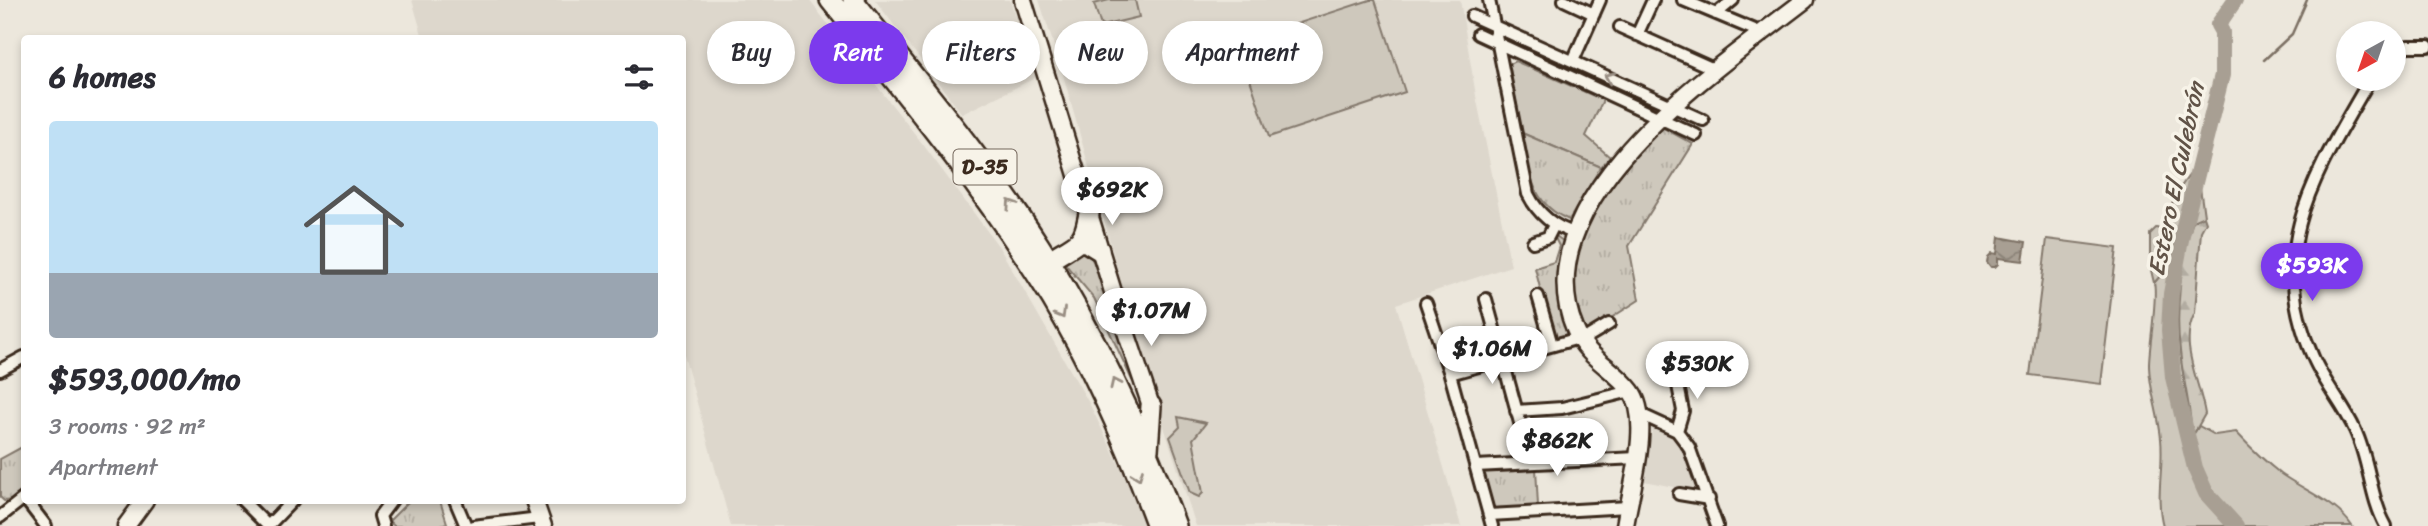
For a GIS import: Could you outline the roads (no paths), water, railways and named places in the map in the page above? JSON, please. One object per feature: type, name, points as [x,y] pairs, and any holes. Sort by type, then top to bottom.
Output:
[{"type":"highway","name":"D-35","points":[[831,0],[1043,268],[1096,342],[1157,526]]},
{"type":"highway","name":"D-35","points":[[853,0],[965,140],[1043,268]]},
{"type":"highway","points":[[1043,268],[1079,241],[1089,214]]},
{"type":"highway","points":[[1079,241],[1099,250]]},
{"type":"highway","points":[[1125,424],[1147,416],[1151,406]]},
{"type":"highway","points":[[1147,455],[1151,406]]},
{"type":"highway","name":"D-35","points":[[1125,424],[1147,455],[1175,526]]},
{"type":"street","points":[[1023,0],[1099,250],[1151,406]]},
{"type":"street","points":[[1489,0],[1526,188],[1539,212],[1554,225],[1575,233]]},
{"type":"street","points":[[1564,0],[1594,13]]},
{"type":"street","points":[[1573,61],[1600,0]]},
{"type":"street","points":[[1637,35],[1653,0]]},
{"type":"street","points":[[1683,0],[1707,5],[1716,14],[1762,33]]},
{"type":"street","points":[[1716,14],[1733,0]]},
{"type":"street","points":[[1625,526],[1637,458],[1640,414],[1631,391],[1592,356],[1580,340],[1566,299],[1567,269],[1575,233],[1615,167],[1658,118],[1805,0]]},
{"type":"street","points":[[1472,16],[1703,120]]},
{"type":"street","points":[[1620,27],[1716,70]]},
{"type":"street","points":[[1478,34],[1696,135]]},
{"type":"street","points":[[2406,46],[2428,46]]},
{"type":"street","points":[[2363,91],[2309,189],[2299,221],[2294,272],[2297,306],[2305,339],[2319,370],[2360,441],[2378,508],[2386,526]]},
{"type":"street","points":[[1533,242],[1548,237],[1554,225]]},
{"type":"street","points":[[1538,296],[1552,345]]},
{"type":"street","points":[[1486,299],[1531,463]]},
{"type":"street","points":[[1426,303],[1450,373],[1491,521],[1628,507]]},
{"type":"street","points":[[1450,373],[1580,340],[1608,324]]},
{"type":"street","points":[[0,370],[21,359]]},
{"type":"street","points":[[1675,370],[1683,411],[1677,430]]},
{"type":"street","points":[[1516,411],[1562,408],[1631,391]]},
{"type":"street","points":[[1640,414],[1677,430],[1689,447],[1717,526]]},
{"type":"street","points":[[1476,466],[1637,458]]},
{"type":"street","points":[[1679,494],[1709,499]]},
{"type":"street","points":[[1,515],[21,502]]},
{"type":"street","points":[[29,504],[46,526]]},
{"type":"street","points":[[125,526],[142,504]]},
{"type":"street","points":[[246,504],[268,526],[289,504]]},
{"type":"street","points":[[383,526],[380,516],[389,504]]},
{"type":"street","points":[[457,504],[466,526]]},
{"type":"street","points":[[473,526],[541,522],[535,504]]},
{"type":"water","points":[[1999,237],[2026,242],[2023,261],[1998,258],[1998,264],[1991,267],[1987,262],[1988,257],[1992,253],[1997,254]]},
{"type":"waterway","name":"Estero El Culebrón","points":[[2235,0],[2218,25],[2222,32],[2222,75],[2182,234],[2171,294],[2169,330],[2173,377],[2195,468],[2206,493],[2236,526]]},
{"type":"waterway","points":[[2264,60],[2292,34],[2307,0]]}]
